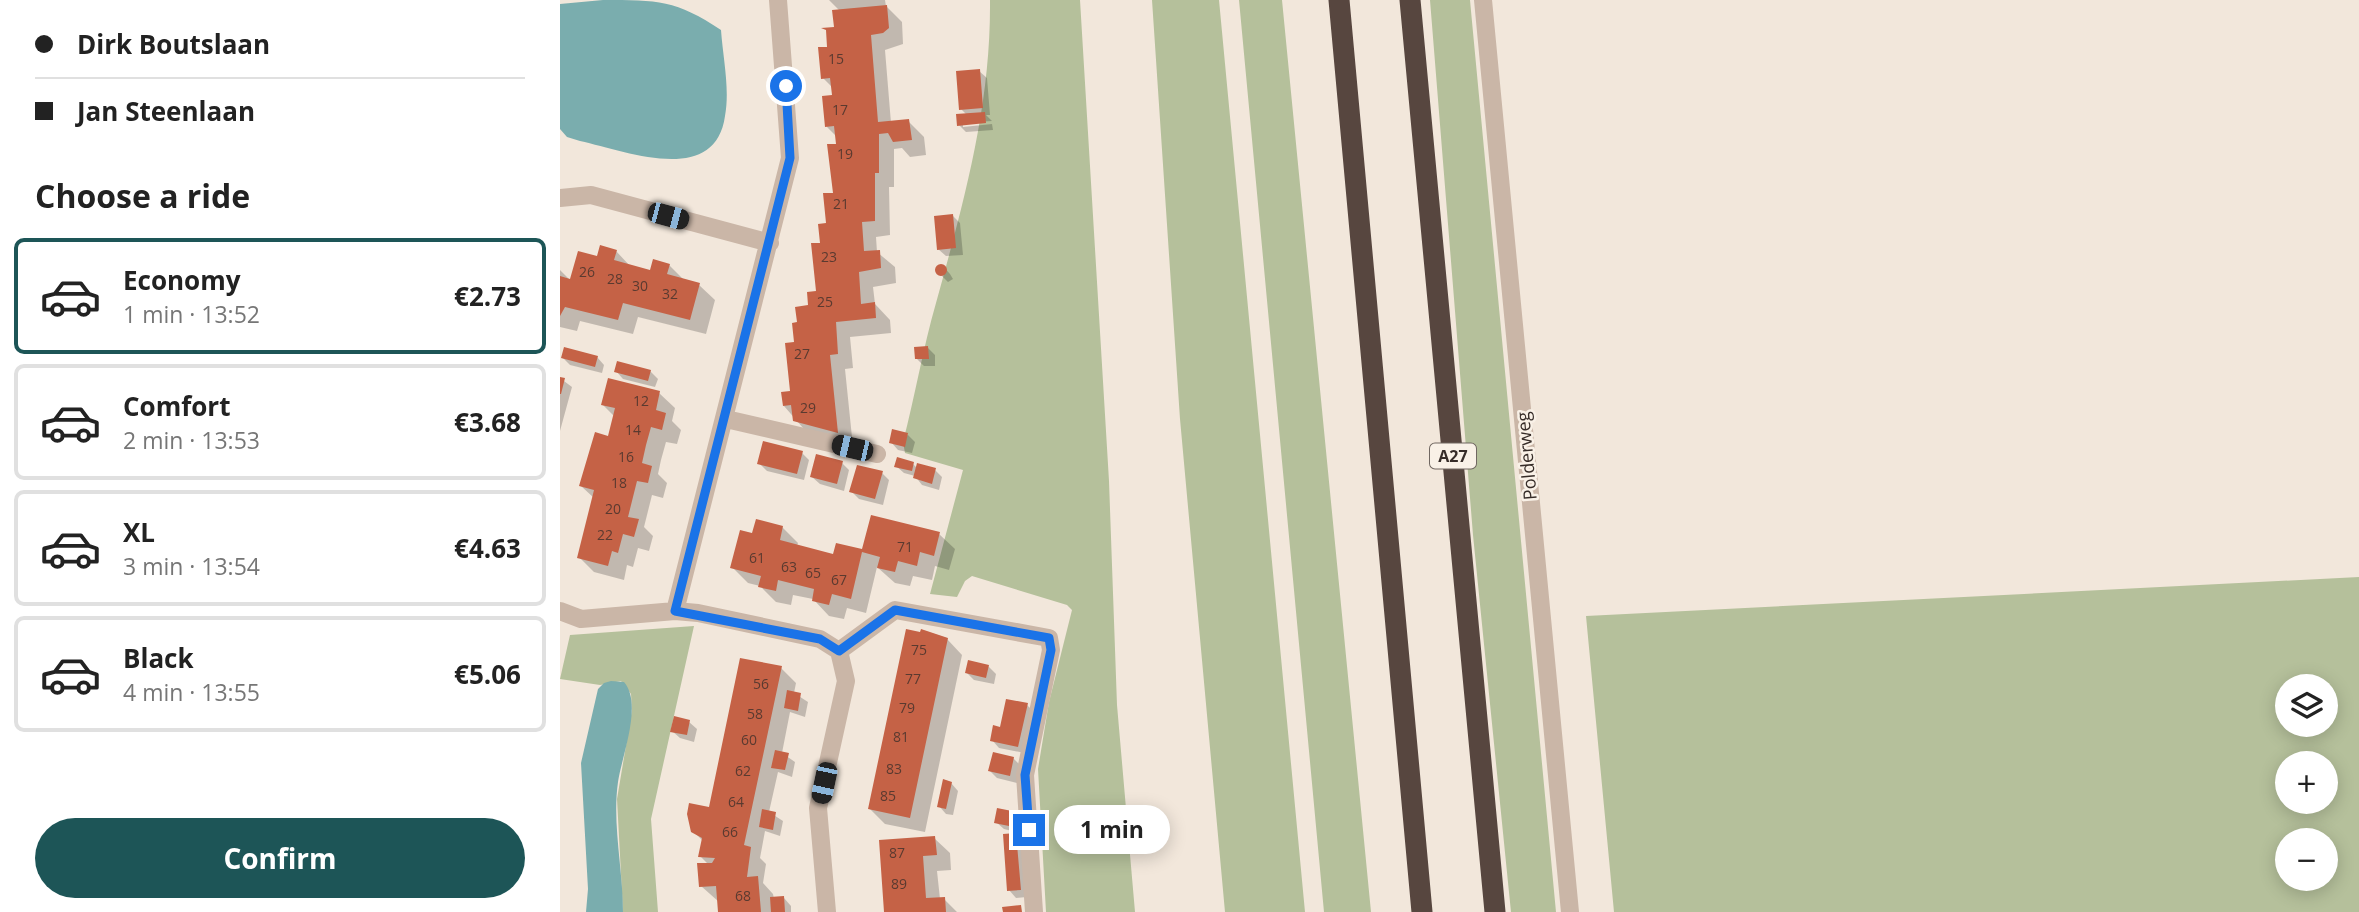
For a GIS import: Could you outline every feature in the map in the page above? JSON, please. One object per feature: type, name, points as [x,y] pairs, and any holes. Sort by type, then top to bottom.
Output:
[{"type":"highway","points":[[1339,0],[1422,912]]},
{"type":"highway","name":"A27","points":[[1410,0],[1495,912]]},
{"type":"street","points":[[675,611],[771,243],[790,158],[778,0]]},
{"type":"street","name":"Polderweg","points":[[1483,0],[1570,912]]},
{"type":"street","points":[[560,198],[591,195],[771,243]]},
{"type":"street","points":[[726,419],[877,454]]},
{"type":"street","points":[[839,651],[895,610],[1049,638],[1051,650],[1025,775],[1034,912]]},
{"type":"street","points":[[560,611],[581,619],[675,611],[820,639],[839,651],[845,681],[818,808],[827,912]]},
{"type":"green space","points":[[990,0],[1080,0],[1109,481],[1117,705],[1135,912],[1046,912],[1038,769],[1049,702],[1072,610],[1067,605],[972,576],[965,581],[957,597],[930,594],[963,470],[905,453],[903,442],[974,153],[986,78]]},
{"type":"green space","points":[[1152,0],[1219,0],[1305,912],[1225,912],[1180,419]]},
{"type":"green space","points":[[1239,0],[1282,0],[1371,912],[1324,912]]},
{"type":"green space","points":[[1430,0],[1470,0],[1556,912],[1511,912],[1473,535]]},
{"type":"green space","points":[[2359,577],[2359,912],[1614,912],[1586,616]]},
{"type":"green space","points":[[694,626],[651,819],[658,912],[623,912],[617,799],[632,710],[631,694],[621,681],[600,685],[560,679],[570,635]]},
{"type":"water","points":[[638,0],[678,7],[721,30],[726,84],[725,116],[718,138],[705,151],[687,158],[643,156],[567,137],[560,129],[560,4]]},
{"type":"water","points":[[611,681],[624,682],[632,703],[630,730],[616,798],[623,912],[586,912],[588,889],[581,763],[598,689]]},
{"type":"building","points":[[887,5],[889,28],[883,33],[871,35],[878,122],[909,119],[912,140],[893,142],[888,133],[879,134],[879,173],[875,173],[875,221],[862,222],[864,251],[880,250],[881,268],[859,272],[861,304],[875,302],[876,318],[836,322],[838,354],[830,355],[838,433],[793,421],[791,405],[783,406],[781,392],[790,391],[785,343],[794,342],[792,323],[797,322],[795,307],[808,305],[807,292],[816,291],[811,243],[820,243],[818,224],[826,223],[823,193],[833,193],[827,144],[836,144],[834,126],[825,127],[822,96],[832,95],[830,78],[821,79],[818,47],[827,47],[826,30],[821,28],[834,27],[832,10]]},
{"type":"building","points":[[980,69],[983,108],[959,110],[956,71]]},
{"type":"building","points":[[985,112],[986,123],[957,126],[956,114]]},
{"type":"building","points":[[953,214],[956,248],[937,250],[934,216]]},
{"type":"building","points":[[600,245],[617,250],[614,260],[650,270],[653,259],[670,264],[667,274],[700,283],[690,320],[623,303],[618,320],[565,307],[560,316],[560,276],[570,279],[578,251],[597,256]]},
{"type":"building","points":[[941,264],[947,270],[941,276],[935,270]]},
{"type":"building","points":[[928,346],[929,359],[915,359],[914,347]]},
{"type":"building","points":[[564,347],[598,356],[595,367],[561,358]]},
{"type":"building","points":[[617,361],[651,370],[648,381],[614,372]]},
{"type":"building","points":[[560,377],[565,378],[561,394],[560,394]]},
{"type":"building","points":[[608,378],[660,391],[656,410],[666,413],[662,430],[651,427],[646,445],[642,463],[652,466],[648,483],[637,481],[628,517],[639,519],[634,537],[623,534],[618,553],[612,551],[608,566],[577,558],[594,490],[579,486],[595,432],[608,436],[615,408],[601,405]]},
{"type":"building","points":[[892,429],[908,433],[905,447],[889,443]]},
{"type":"building","points":[[763,441],[803,451],[797,474],[757,464]]},
{"type":"building","points":[[816,454],[843,461],[837,484],[810,477]]},
{"type":"building","points":[[897,457],[914,462],[912,471],[894,467]]},
{"type":"building","points":[[917,463],[936,468],[932,484],[913,478]]},
{"type":"building","points":[[857,465],[883,471],[875,499],[849,492]]},
{"type":"building","points":[[871,515],[940,532],[934,556],[920,552],[917,566],[898,561],[895,572],[877,568],[880,557],[862,552],[851,599],[832,594],[829,605],[812,601],[814,589],[778,580],[776,591],[758,587],[761,576],[730,568],[740,530],[752,533],[756,519],[783,526],[780,540],[833,554],[836,543],[862,549]]},
{"type":"building","points":[[906,629],[920,632],[921,629],[948,638],[910,818],[868,809]]},
{"type":"building","points":[[740,658],[782,666],[744,845],[751,847],[747,877],[758,876],[761,912],[718,912],[716,886],[699,887],[697,863],[712,863],[715,858],[698,857],[702,838],[691,832],[687,814],[689,803],[709,807]]},
{"type":"building","points":[[968,660],[989,665],[986,678],[965,673]]},
{"type":"building","points":[[787,690],[801,693],[798,711],[784,708]]},
{"type":"building","points":[[1006,699],[1028,703],[1018,747],[990,741],[993,725],[1000,727]]},
{"type":"building","points":[[674,716],[690,720],[687,735],[670,732]]},
{"type":"building","points":[[775,750],[789,753],[785,770],[771,768]]},
{"type":"building","points":[[993,752],[1014,757],[1010,776],[988,771]]},
{"type":"building","points":[[943,779],[952,782],[946,809],[937,807]]},
{"type":"building","points":[[997,808],[1012,811],[1009,826],[994,823]]},
{"type":"building","points":[[762,809],[776,812],[773,830],[759,827]]},
{"type":"building","points":[[1016,833],[1021,890],[1007,891],[1003,834]]},
{"type":"building","points":[[935,836],[937,855],[923,856],[926,898],[945,897],[946,912],[884,912],[879,840]]},
{"type":"building","points":[[784,896],[785,912],[771,912],[770,897]]},
{"type":"building","points":[[1021,905],[1022,912],[1003,912],[1002,907]]},
{"type":"route","points":[[786,86],[790,158],[771,243],[675,611],[698,613],[820,639],[839,651],[895,610],[1049,638],[1051,650],[1025,775],[1029,830]]}]
